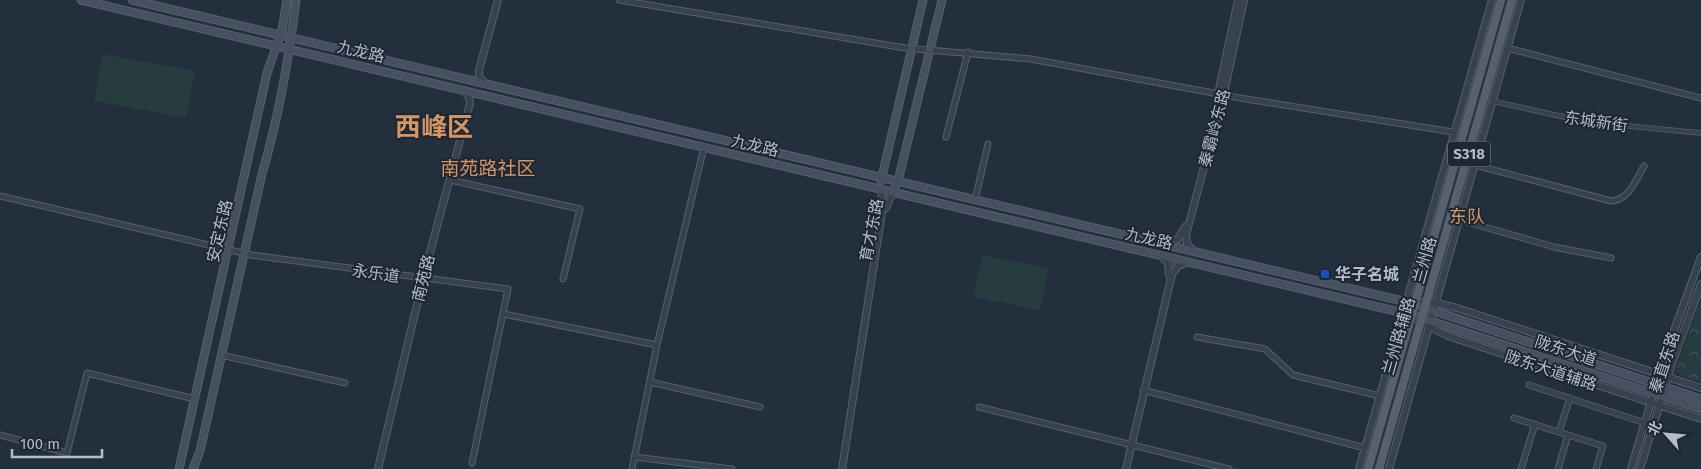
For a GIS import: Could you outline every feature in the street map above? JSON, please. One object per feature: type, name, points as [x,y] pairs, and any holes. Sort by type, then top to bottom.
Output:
[{"type":"main road","name":"九龙路","points":[[81,0],[1190,262],[1409,316],[1421,321]]},
{"type":"main road","name":"九龙路","points":[[132,0],[1426,305]]},
{"type":"main road","name":"安定东路","points":[[179,469],[267,73],[277,46],[287,0]]},
{"type":"main road","name":"安定东路","points":[[194,469],[200,451],[244,253],[275,129],[292,37],[296,0]]},
{"type":"main road","name":"育才东路","points":[[881,189],[881,178],[923,0]]},
{"type":"main road","name":"育才东路","points":[[893,192],[898,181],[942,0]]},
{"type":"main road","name":"兰州路","points":[[1368,469],[1409,316],[1501,0]]},
{"type":"main road","name":"兰州路","points":[[1379,469],[1512,0]]},
{"type":"main road","name":"陇东大道","points":[[1426,305],[1701,398]]},
{"type":"main road","name":"陇东大道","points":[[1421,321],[1432,321],[1701,409]]},
{"type":"street","points":[[466,79],[474,74],[477,69],[496,0]]},
{"type":"street","points":[[485,83],[479,76],[479,70],[496,0]]},
{"type":"street","points":[[620,0],[912,48],[930,48],[1031,59],[1220,94],[1453,132]]},
{"type":"street","name":"秦霸岭东路","points":[[1195,252],[1188,244],[1186,235],[1220,94],[1238,0]]},
{"type":"street","name":"秦霸岭东路","points":[[1164,244],[1178,239],[1184,228],[1244,0]]},
{"type":"street","name":"兰州路辅路","points":[[1413,303],[1453,132],[1492,0]]},
{"type":"street","name":"兰州路辅路","points":[[1389,469],[1521,0]]},
{"type":"street","points":[[1507,48],[1701,98]]},
{"type":"street","points":[[946,137],[968,52]]},
{"type":"street","name":"南苑路","points":[[451,181],[470,103],[469,97],[463,90]]},
{"type":"street","name":"南苑路","points":[[379,469],[424,279],[473,100],[482,94]]},
{"type":"street","name":"东城新街","points":[[1492,101],[1587,122],[1701,133]]},
{"type":"street","points":[[975,200],[988,144]]},
{"type":"street","points":[[632,469],[657,345],[704,147]]},
{"type":"street","points":[[1476,165],[1610,201],[1617,200],[1628,193],[1644,166]]},
{"type":"street","points":[[451,181],[580,209],[563,279]]},
{"type":"street","name":"育才东路","points":[[844,469],[883,206],[881,189]]},
{"type":"street","name":"育才东路","points":[[844,469],[887,206],[893,192]]},
{"type":"street","name":"永乐道","points":[[0,196],[244,253],[508,289],[504,314]]},
{"type":"street","points":[[1460,220],[1554,247],[1611,258]]},
{"type":"street","points":[[1125,469],[1170,273],[1168,263],[1160,255]]},
{"type":"street","name":"秦直东路","points":[[1631,469],[1659,374],[1701,257]]},
{"type":"street","points":[[1143,390],[1174,270],[1182,264],[1190,262]]},
{"type":"street","name":"秦直东路","points":[[1640,469],[1668,377],[1701,284]]},
{"type":"street","name":"陇东大道辅路","points":[[1436,307],[1701,388]]},
{"type":"street","points":[[472,463],[504,314],[657,345]]},
{"type":"street","name":"兰州路辅路","points":[[1359,469],[1380,396],[1409,316]]},
{"type":"street","name":"陇东大道辅路","points":[[1421,321],[1429,328],[1701,419]]},
{"type":"street","points":[[1198,337],[1265,349],[1293,375],[1380,396]]},
{"type":"street","points":[[221,355],[345,382]]},
{"type":"street","points":[[0,435],[68,452],[87,374],[196,398]]},
{"type":"street","points":[[650,382],[760,407]]},
{"type":"street","points":[[1529,385],[1645,423]]},
{"type":"street","points":[[1143,390],[1365,448]]},
{"type":"street","points":[[1559,432],[1570,398]]},
{"type":"street","points":[[979,408],[1229,469]]},
{"type":"street","points":[[1514,418],[1603,446],[1596,469]]},
{"type":"street","points":[[1521,469],[1535,424]]},
{"type":"street","points":[[1558,469],[1568,435]]},
{"type":"street","points":[[634,457],[732,469]]},
{"type":"street","points":[[670,469],[671,462]]},
{"type":"green space","points":[[102,54],[195,71],[186,118],[94,101]]},
{"type":"green space","points":[[982,255],[1048,268],[1040,310],[973,297]]},
{"type":"green space","points":[[1701,299],[1701,382],[1675,373]]},
{"type":"place","name":"华子名城","points":[[1325,274]]},
{"type":"district","name":"西峰区","points":[[434,127]]},
{"type":"district","name":"南苑路社区","points":[[488,168]]},
{"type":"district","name":"东队","points":[[1467,217]]}]
